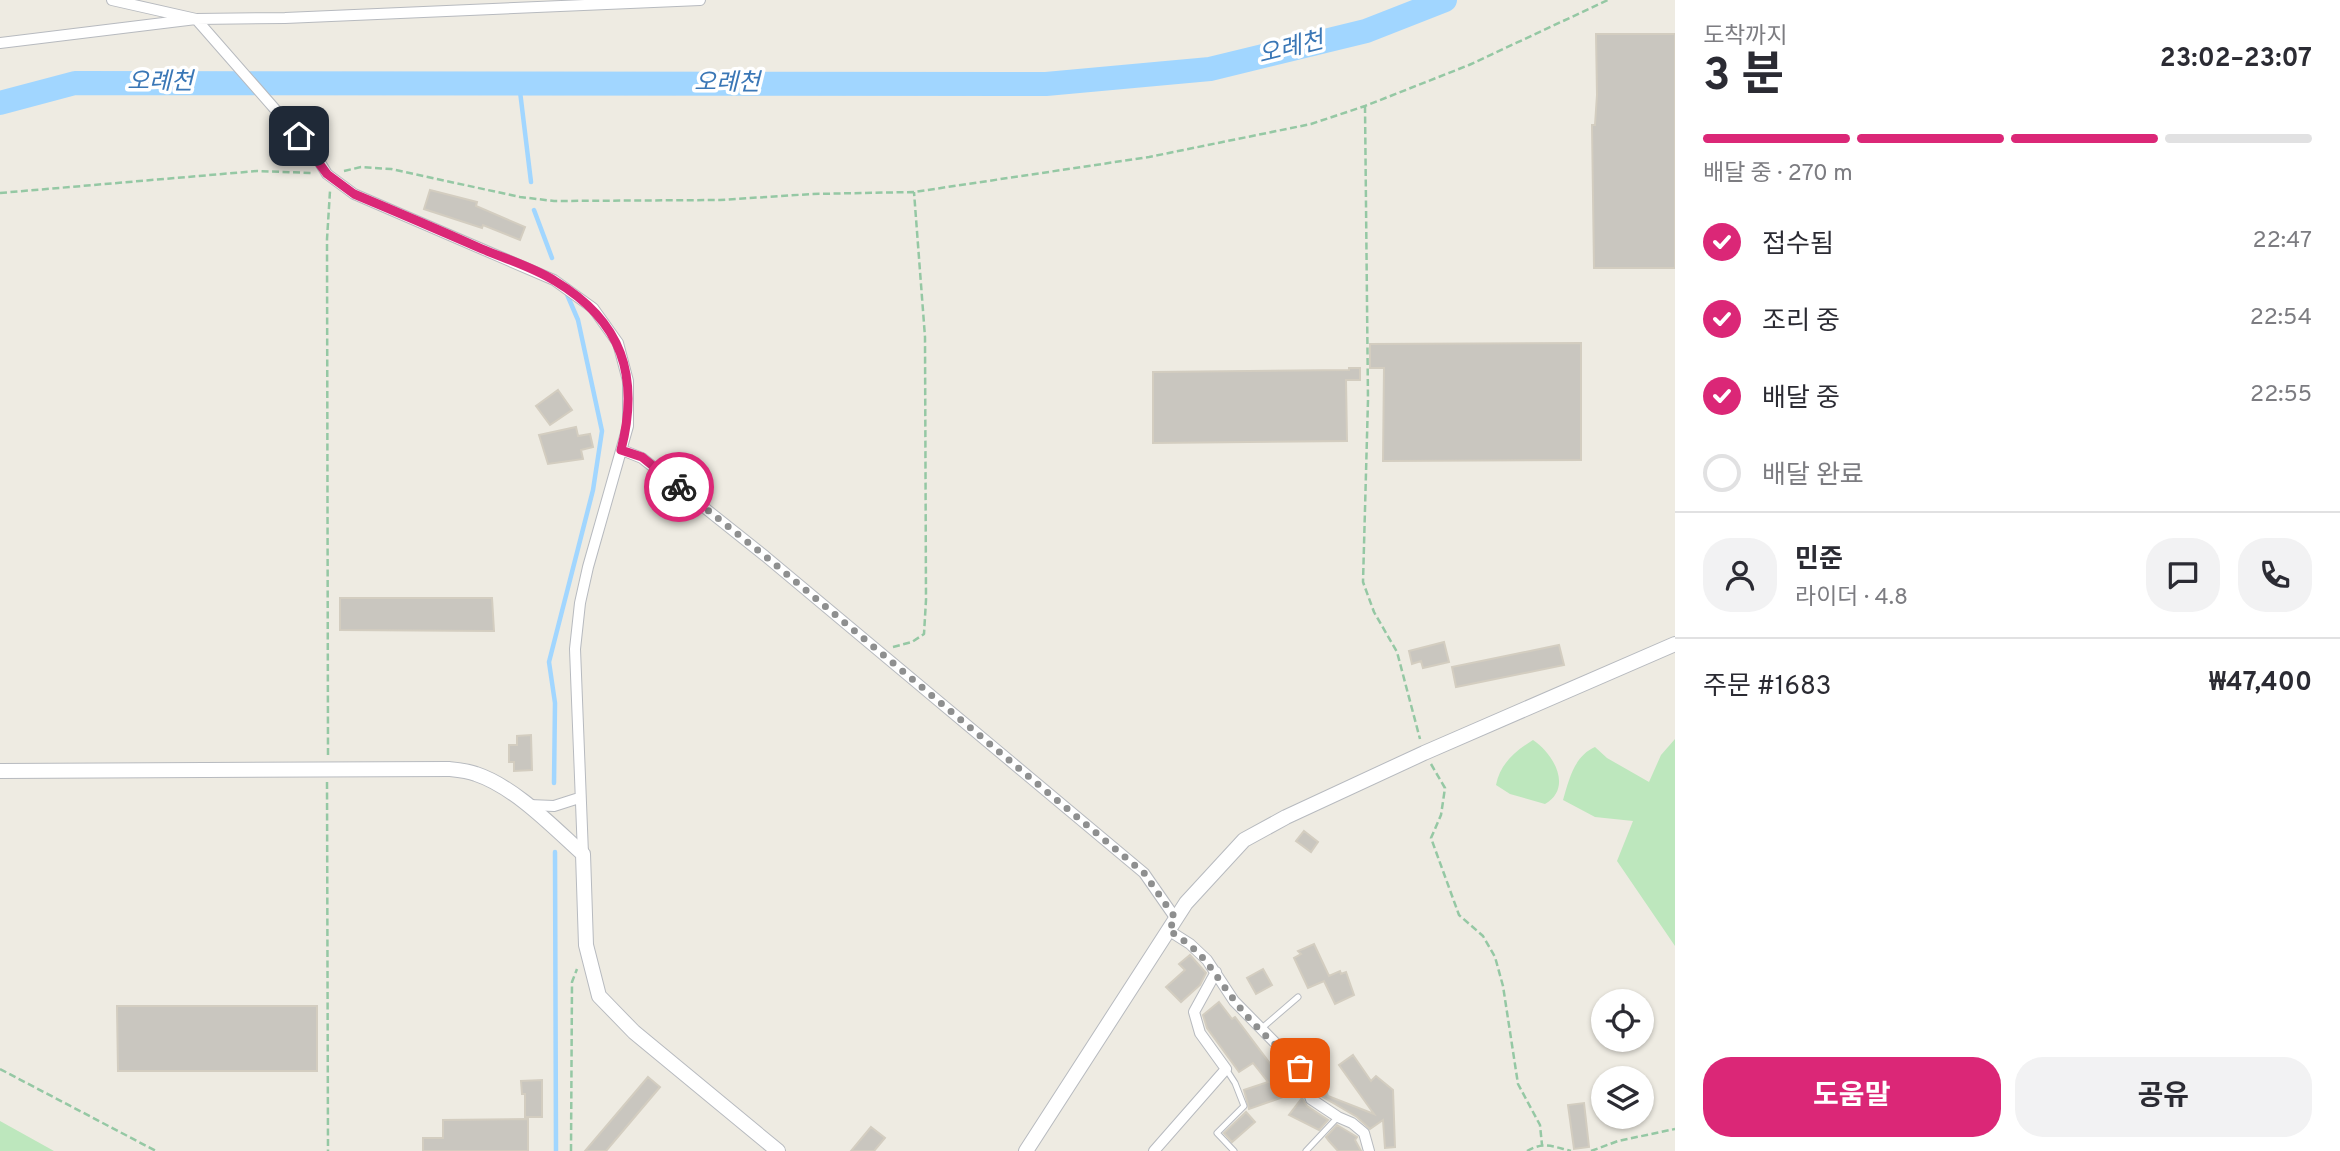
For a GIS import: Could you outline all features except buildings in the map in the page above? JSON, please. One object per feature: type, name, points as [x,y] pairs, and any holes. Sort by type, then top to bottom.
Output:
[{"type":"street","points":[[112,0],[195,19],[316,156],[327,174],[354,194],[554,280],[593,308],[618,343],[626,372],[628,426],[580,603],[575,670],[586,939],[599,996],[634,1032],[778,1151]]},
{"type":"street","points":[[0,43],[195,19],[285,18],[699,0]]},
{"type":"street","points":[[621,450],[642,457],[1144,873],[1172,925],[1216,972],[1234,1001],[1300,1068],[1311,1099],[1364,1133],[1369,1151]]},
{"type":"street","points":[[1026,1151],[1186,903],[1244,840],[1286,817],[1424,753],[1675,644]]},
{"type":"street","points":[[0,771],[436,769],[474,773],[492,781],[526,805],[583,854]]},
{"type":"street","points":[[526,805],[554,806],[579,798]]},
{"type":"street","points":[[1154,1151],[1226,1069],[1200,1032],[1194,1012],[1216,972]]},
{"type":"lane","points":[[1260,1030],[1298,997]]},
{"type":"lane","points":[[1226,1069],[1244,1106],[1217,1133],[1234,1151]]},
{"type":"lane","points":[[1306,1151],[1338,1117]]},
{"type":"path","points":[[0,193],[257,171],[327,174],[361,167],[391,169],[520,197],[554,201],[720,200],[812,194],[914,192],[1149,157],[1311,124],[1469,65],[1608,0]]},
{"type":"path","points":[[1365,106],[1368,400],[1363,582],[1374,612],[1397,652],[1424,753],[1445,788],[1441,815],[1432,838],[1459,915],[1483,936],[1495,957],[1503,986],[1518,1084],[1540,1125],[1542,1145]]},
{"type":"path","points":[[327,174],[330,192],[327,239],[328,1151]]},
{"type":"path","points":[[875,648],[896,647],[912,642],[924,634],[925,337],[914,192]]},
{"type":"path","points":[[572,1151],[572,982],[586,939]]},
{"type":"path","points":[[0,1069],[156,1151]]},
{"type":"path","points":[[1591,1151],[1618,1141],[1675,1129]]},
{"type":"path","points":[[1527,1151],[1549,1144],[1571,1151]]},
{"type":"green space","points":[[1675,739],[1675,946],[1617,861],[1633,821],[1595,817],[1563,800],[1577,762],[1595,747],[1607,758],[1649,782],[1661,755]]},
{"type":"green space","points":[[1533,740],[1548,754],[1559,780],[1558,789],[1545,804],[1510,794],[1496,785],[1509,759]]},
{"type":"green space","points":[[0,1121],[54,1151],[0,1151]]},
{"type":"waterway","name":"오례천","points":[[0,103],[75,83],[1046,84],[1210,69],[1366,31],[1445,0]]},
{"type":"waterway","points":[[519,83],[531,182]]},
{"type":"waterway","points":[[534,210],[552,258]]},
{"type":"waterway","points":[[554,783],[555,703],[549,662],[593,490],[602,431],[578,320],[566,292]]},
{"type":"waterway","points":[[555,852],[556,1151]]},
{"type":"way so far","points":[[679,487],[1144,873],[1176,919],[1168,930],[1190,944],[1207,960],[1234,1001],[1300,1068]]},
{"type":"route","points":[[299,136],[327,174],[354,194],[554,280],[593,308],[618,343],[625,364],[628,381],[628,426],[621,450],[642,457],[679,487]]}]
